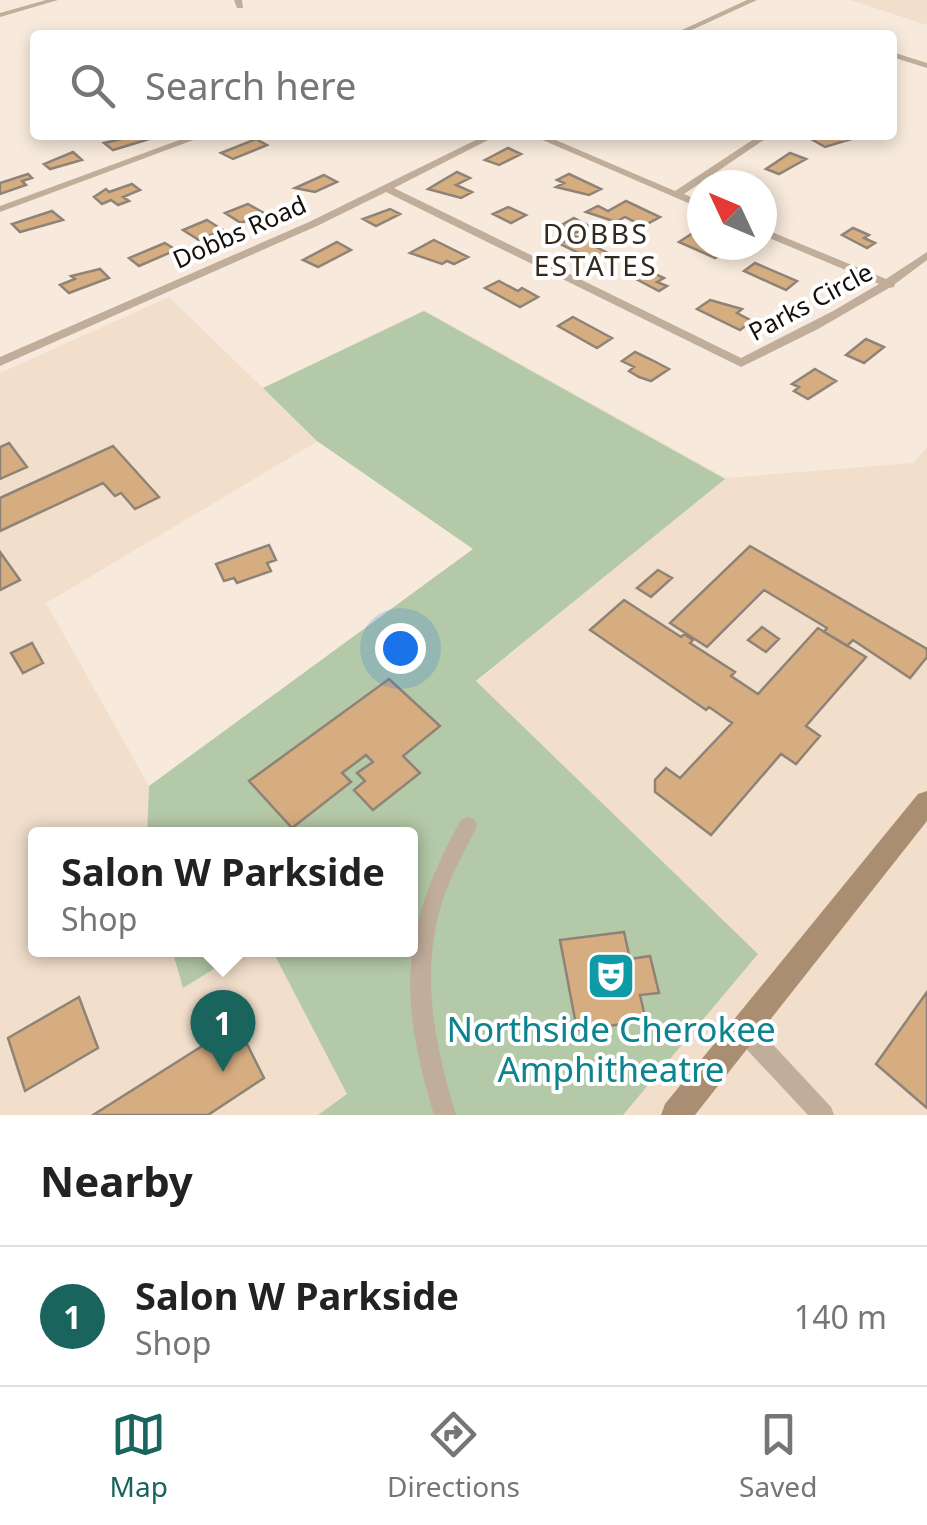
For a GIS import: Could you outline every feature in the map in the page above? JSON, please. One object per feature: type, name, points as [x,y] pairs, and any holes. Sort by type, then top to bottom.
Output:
[{"type":"main road","points":[[676,1115],[927,802]]},
{"type":"street","points":[[0,15],[54,0]]},
{"type":"street","points":[[686,30],[752,0]]},
{"type":"street","points":[[897,56],[927,66]]},
{"type":"street","points":[[0,209],[188,140]]},
{"type":"street","name":"Dobbs Road","points":[[0,362],[386,188],[483,140]]},
{"type":"street","points":[[548,140],[687,200]]},
{"type":"street","points":[[676,195],[758,140]]},
{"type":"street","name":"Parks Circle","points":[[386,188],[741,363],[890,285],[927,254]]},
{"type":"street","points":[[777,237],[890,285]]},
{"type":"street","points":[[445,1115],[426,1060],[419,978],[426,912],[446,861],[468,826]]},
{"type":"street","points":[[745,1032],[823,1115]]},
{"type":"shaded area","points":[[850,0],[927,0],[927,25]]},
{"type":"shaded area","points":[[169,297],[263,388],[424,310],[726,478],[913,463],[927,447],[927,1115],[623,1115],[758,954],[476,682],[725,479],[424,311],[265,388],[318,441],[46,603],[149,786],[147,827],[28,827],[28,957],[174,957],[183,988],[234,957],[276,957],[348,1095],[320,1115],[0,1115],[0,373]]},
{"type":"green space","points":[[424,311],[725,479],[476,681],[758,954],[623,1115],[318,1115],[347,1094],[276,957],[418,957],[418,827],[147,827],[149,786],[473,549],[317,441],[263,388]]},
{"type":"green space","points":[[174,957],[234,957],[183,988]]},
{"type":"building","points":[[117,140],[146,140],[113,150],[104,143]]},
{"type":"building","points":[[254,140],[267,145],[233,159],[221,153]]},
{"type":"building","points":[[813,140],[848,140],[825,147]]},
{"type":"building","points":[[508,148],[521,154],[499,165],[485,160]]},
{"type":"building","points":[[73,152],[82,160],[50,169],[44,164]]},
{"type":"building","points":[[790,153],[806,159],[779,174],[777,170],[766,169]]},
{"type":"building","points":[[457,172],[470,178],[456,185],[472,192],[461,198],[428,189]]},
{"type":"building","points":[[28,174],[32,178],[22,181],[26,185],[0,194],[0,183]]},
{"type":"building","points":[[569,174],[601,189],[589,195],[556,187],[564,183],[557,180]]},
{"type":"building","points":[[324,175],[337,182],[315,192],[295,188]]},
{"type":"building","points":[[132,184],[140,190],[123,197],[129,201],[118,205],[111,200],[102,204],[94,197],[106,189],[109,192]]},
{"type":"building","points":[[626,201],[660,217],[643,226],[625,217],[616,222],[586,212],[598,206],[608,211]]},
{"type":"building","points":[[248,204],[264,213],[241,223],[225,213]]},
{"type":"building","points":[[508,207],[526,215],[511,223],[493,214]]},
{"type":"building","points":[[390,209],[400,214],[376,226],[363,219]]},
{"type":"building","points":[[52,211],[63,220],[20,232],[12,224]]},
{"type":"building","points":[[574,218],[589,226],[573,234],[558,227]]},
{"type":"building","points":[[207,220],[223,230],[199,240],[183,230]]},
{"type":"building","points":[[853,228],[869,235],[864,238],[875,243],[867,248],[842,235]]},
{"type":"building","points":[[574,236],[599,243],[594,246],[610,254],[597,262],[560,244]]},
{"type":"building","points":[[434,240],[468,257],[454,264],[442,264],[410,253]]},
{"type":"building","points":[[337,242],[351,250],[318,267],[303,260]]},
{"type":"building","points":[[165,243],[176,250],[139,266],[129,258]]},
{"type":"building","points":[[755,263],[797,281],[786,290],[744,271]]},
{"type":"building","points":[[100,269],[109,278],[69,293],[60,285],[75,279],[71,276]]},
{"type":"building","points":[[647,270],[664,278],[657,282],[667,286],[659,291],[634,278]]},
{"type":"building","points":[[499,281],[538,297],[520,307],[485,288]]},
{"type":"building","points":[[710,300],[742,309],[737,313],[752,321],[740,330],[697,309]]},
{"type":"building","points":[[573,317],[612,338],[597,348],[558,326]]},
{"type":"building","points":[[866,339],[884,347],[864,363],[846,355]]},
{"type":"building","points":[[635,352],[669,369],[651,381],[639,377],[629,371],[634,367],[622,361]]},
{"type":"building","points":[[815,369],[836,381],[808,399],[794,391],[799,387],[792,384]]},
{"type":"building","points":[[9,443],[27,467],[0,479],[0,447]]},
{"type":"building","points":[[113,446],[159,497],[135,509],[121,493],[115,496],[103,483],[0,531],[0,498]]},
{"type":"building","points":[[269,545],[276,560],[267,563],[271,571],[237,583],[234,578],[224,581],[216,564]]},
{"type":"building","points":[[750,546],[927,649],[927,657],[910,678],[853,640],[847,646],[824,632],[827,628],[764,590],[707,647],[670,623]]},
{"type":"building","points":[[0,552],[20,580],[0,590]]},
{"type":"building","points":[[658,570],[672,578],[651,597],[637,588]]},
{"type":"building","points":[[624,600],[681,637],[684,634],[693,640],[690,643],[735,672],[731,676],[758,694],[818,628],[866,657],[806,726],[820,736],[796,764],[781,754],[711,835],[655,792],[655,780],[666,768],[680,778],[732,723],[709,707],[706,710],[590,630]]},
{"type":"building","points":[[762,627],[779,639],[766,652],[748,640]]},
{"type":"building","points":[[32,643],[43,663],[23,673],[11,653]]},
{"type":"building","points":[[389,679],[440,726],[403,756],[420,773],[373,810],[354,790],[365,781],[357,773],[373,762],[366,755],[342,773],[351,782],[293,827],[249,781]]},
{"type":"building","name":"Northside Cherokee Amphitheatre","points":[[624,932],[630,959],[650,956],[659,993],[640,995],[646,1021],[577,1030],[560,940]]},
{"type":"building","points":[[927,992],[927,1108],[876,1064]]},
{"type":"building","points":[[79,997],[98,1048],[25,1091],[8,1038]]},
{"type":"building","points":[[237,1024],[264,1078],[208,1115],[93,1115]]},
{"type":"place","name":"Northside Cherokee Amphitheatre","points":[[611,976]]},
{"type":"place","name":"Salon W Parkside","points":[[223,1072]]},
{"type":"district","name":"DOBBS ESTATES","points":[[596,249]]}]
